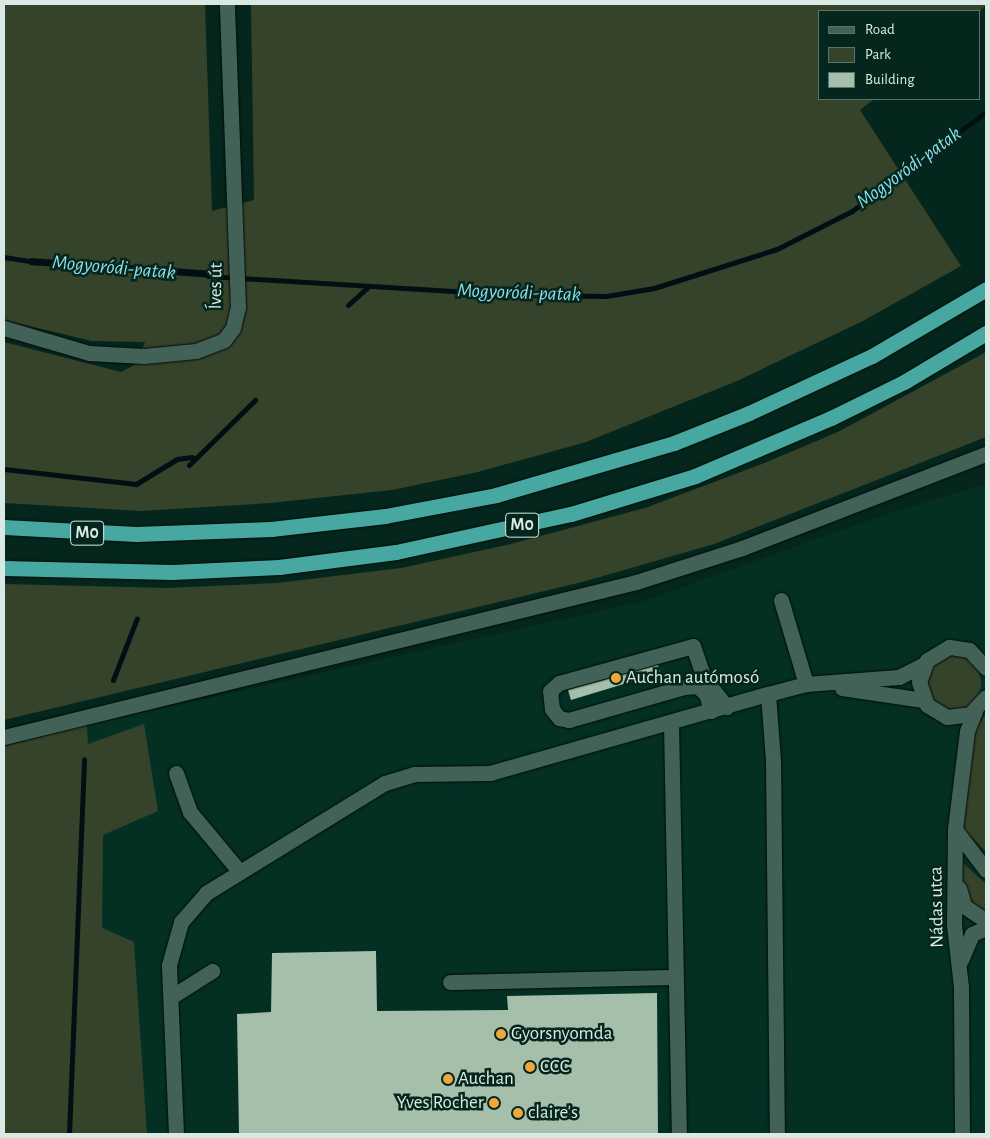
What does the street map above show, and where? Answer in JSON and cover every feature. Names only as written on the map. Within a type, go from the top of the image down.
[{"type":"highway","name":"M0","points":[[4,527],[136,534],[271,529],[385,516],[505,492],[674,443],[749,413],[872,356],[986,289]]},
{"type":"highway","name":"M0","points":[[4,567],[172,572],[279,567],[396,552],[571,514],[695,476],[779,441],[904,382],[986,333]]},
{"type":"street","name":"Íves út","points":[[4,328],[89,352],[144,356],[196,351],[224,340],[233,328],[238,307],[227,4]]},
{"type":"street","points":[[4,737],[636,582],[742,548],[986,454]]},
{"type":"street","points":[[781,600],[806,684]]},
{"type":"street","points":[[710,711],[706,694],[697,686],[684,687],[569,720],[559,718],[552,709],[550,691],[560,683],[693,646],[704,678],[726,706]]},
{"type":"street","points":[[176,1134],[169,965],[181,922],[206,893],[385,784],[414,774],[490,773],[806,684],[899,677],[924,664],[939,650],[954,647],[985,663]]},
{"type":"street","points":[[923,700],[918,682],[924,664]]},
{"type":"street","points":[[806,684],[923,700],[947,717],[982,704]]},
{"type":"street","points":[[768,694],[773,761],[777,1134]]},
{"type":"street","name":"Nádas utca","points":[[962,1134],[959,969],[954,925],[957,881],[955,829],[967,731],[982,704]]},
{"type":"street","points":[[671,723],[674,978],[679,1134]]},
{"type":"street","points":[[176,773],[190,812],[240,872]]},
{"type":"street","points":[[955,829],[986,869]]},
{"type":"street","points":[[957,881],[964,906],[986,921]]},
{"type":"street","points":[[959,969],[966,942],[986,928]]},
{"type":"street","points":[[170,997],[212,971]]},
{"type":"street","points":[[450,982],[674,978]]},
{"type":"shaded area","points":[[986,484],[986,1134],[71,1134],[90,775],[87,725],[641,602],[884,515]]},
{"type":"green space","points":[[4,4],[205,4],[212,211],[254,200],[251,4],[986,4],[980,12],[980,10],[818,10],[818,100],[873,100],[860,110],[961,266],[863,321],[737,381],[586,442],[478,472],[392,490],[270,503],[142,511],[4,503],[4,342],[121,372],[136,364],[145,342],[92,341],[4,320]]},
{"type":"green space","points":[[986,352],[986,437],[714,544],[586,581],[4,720],[4,584],[168,588],[277,583],[401,568],[511,544],[645,508],[762,464],[838,432]]},
{"type":"green space","points":[[949,656],[959,656],[969,660],[977,668],[981,683],[977,698],[969,706],[959,710],[949,710],[939,706],[931,698],[927,688],[927,678],[931,668],[939,660]]},
{"type":"green space","points":[[986,713],[986,852],[965,830],[962,813],[973,733]]},
{"type":"green space","points":[[144,724],[158,811],[103,835],[102,928],[134,942],[147,1134],[4,1134],[4,746],[87,725],[88,744]]},
{"type":"green space","points":[[960,860],[986,884],[986,915],[971,905],[965,894]]},
{"type":"water","points":[[30,258],[215,271],[214,278],[30,265]]},
{"type":"building","name":"Auchan autómosó","points":[[658,665],[660,673],[571,700],[568,690]]},
{"type":"building","name":"Auchan","points":[[376,951],[377,1011],[508,1010],[507,996],[657,993],[658,1134],[239,1134],[237,1014],[271,1012],[272,953]]},
{"type":"waterway","name":"Mogyoródi-patak","points":[[208,276],[522,295],[606,296],[654,288],[777,249],[852,211],[986,112]]},
{"type":"waterway","name":"Mogyoródi-patak","points":[[4,257],[35,262]]},
{"type":"waterway","points":[[348,305],[369,286]]},
{"type":"waterway","points":[[189,465],[255,400]]},
{"type":"waterway","points":[[4,469],[136,484],[177,459],[192,457]]},
{"type":"waterway","points":[[113,680],[137,618]]},
{"type":"waterway","points":[[69,1134],[84,759]]},
{"type":"place","name":"Auchan autómosó","points":[[616,678]]},
{"type":"place","name":"Gyorsnyomda","points":[[501,1034]]},
{"type":"place","name":"CCC","points":[[530,1067]]},
{"type":"place","name":"Auchan","points":[[448,1079]]},
{"type":"place","name":"Yves Rocher","points":[[494,1103]]},
{"type":"place","name":"claire's","points":[[518,1113]]}]
